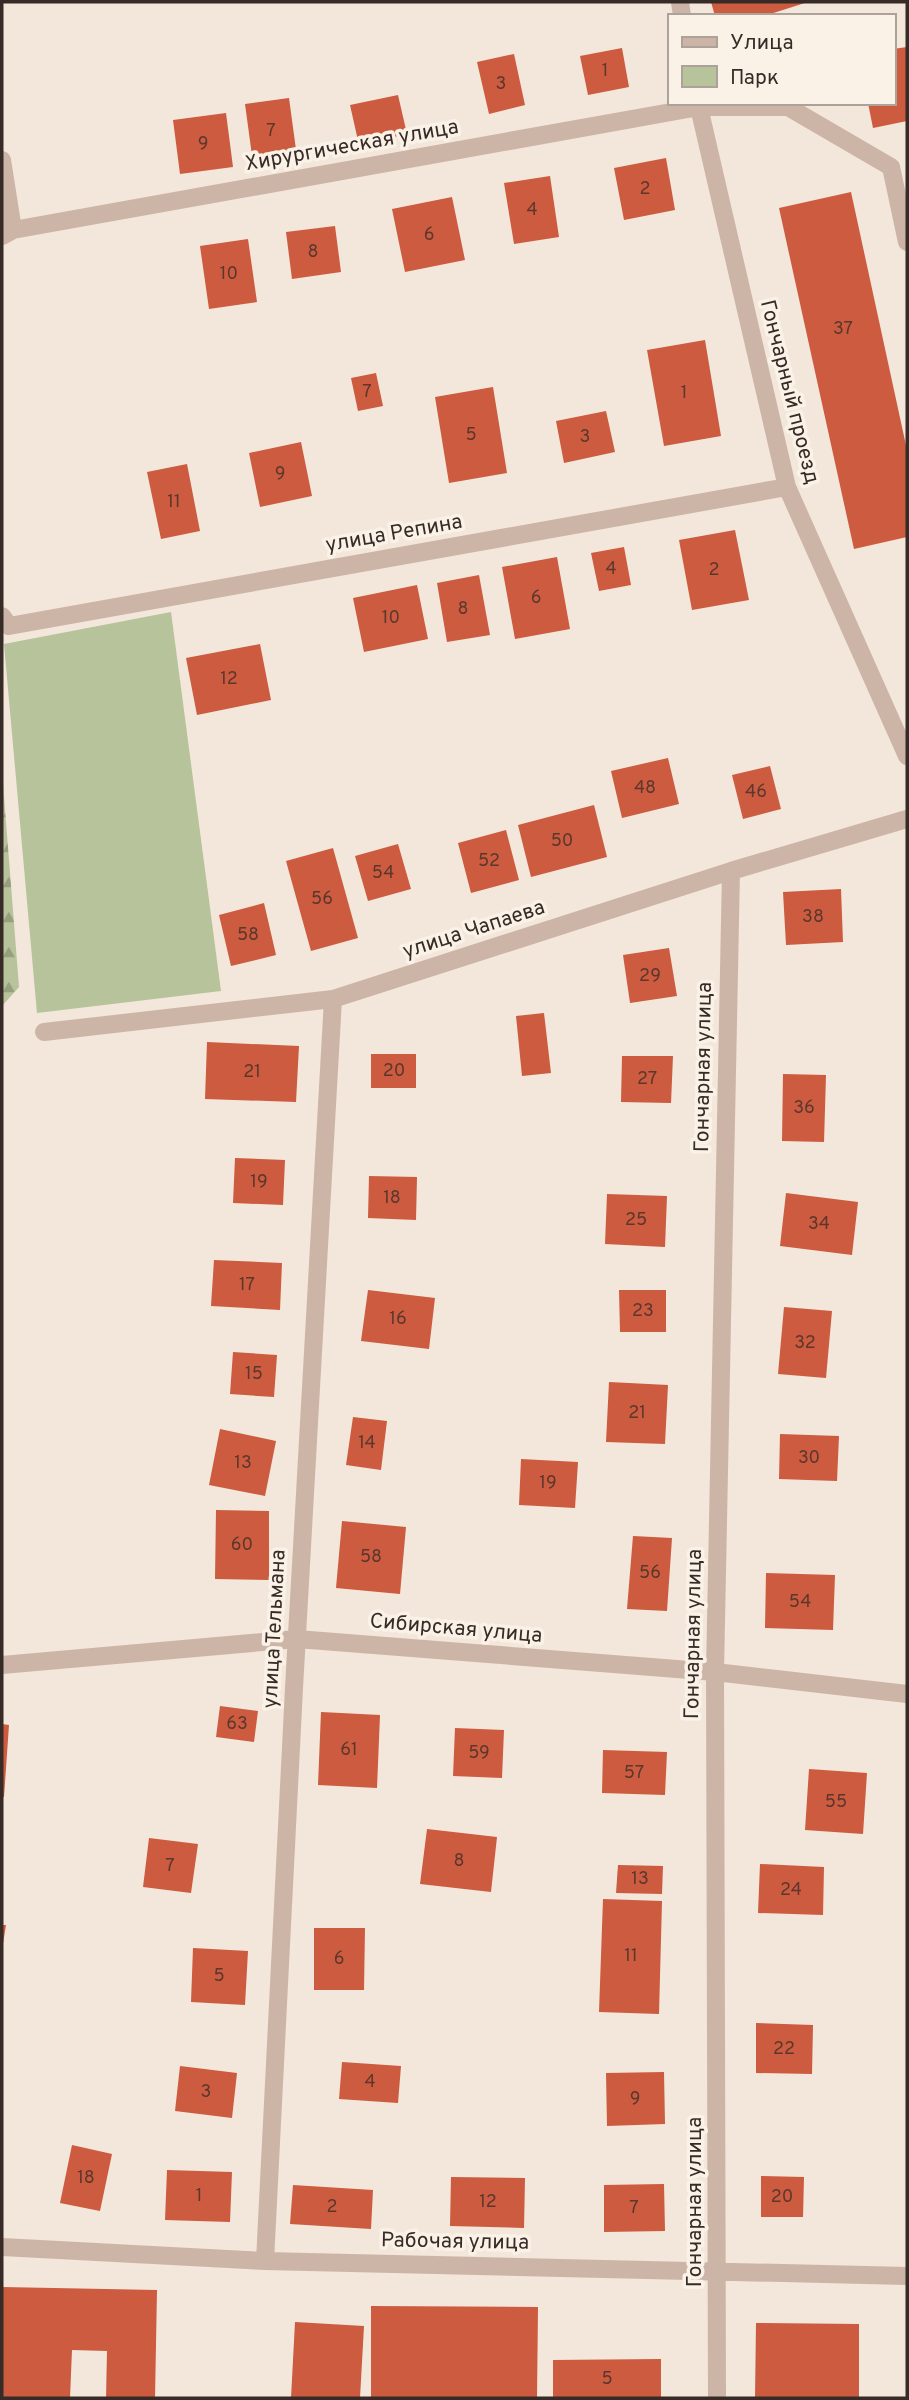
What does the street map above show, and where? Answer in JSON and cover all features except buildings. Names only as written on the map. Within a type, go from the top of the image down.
[{"type":"street","name":"Хирургическая улица","points":[[7,233],[699,105],[788,107],[899,165]]},
{"type":"street","name":"Гончарный проезд","points":[[699,105],[787,487],[907,756]]},
{"type":"street","points":[[2,160],[7,233]]},
{"type":"street","points":[[899,165],[907,242]]},
{"type":"street","name":"улица Репина","points":[[6,621],[787,487]]},
{"type":"street","name":"улица Чапаева","points":[[44,1032],[333,999],[731,871],[907,819]]},
{"type":"street","name":"Гончарная улица","points":[[717,2398],[715,1672],[731,871]]},
{"type":"street","name":"улица Тельмана","points":[[265,2261],[333,999]]},
{"type":"street","name":"Сибирская улица","points":[[5,1660],[297,1639],[715,1672],[907,1693]]},
{"type":"street","name":"Рабочая улица","points":[[2,2247],[265,2261],[907,2276]]},
{"type":"green space","points":[[171,612],[221,991],[37,1013],[4,644]]},
{"type":"green space","points":[[2,771],[19,987],[2,1006]]}]
